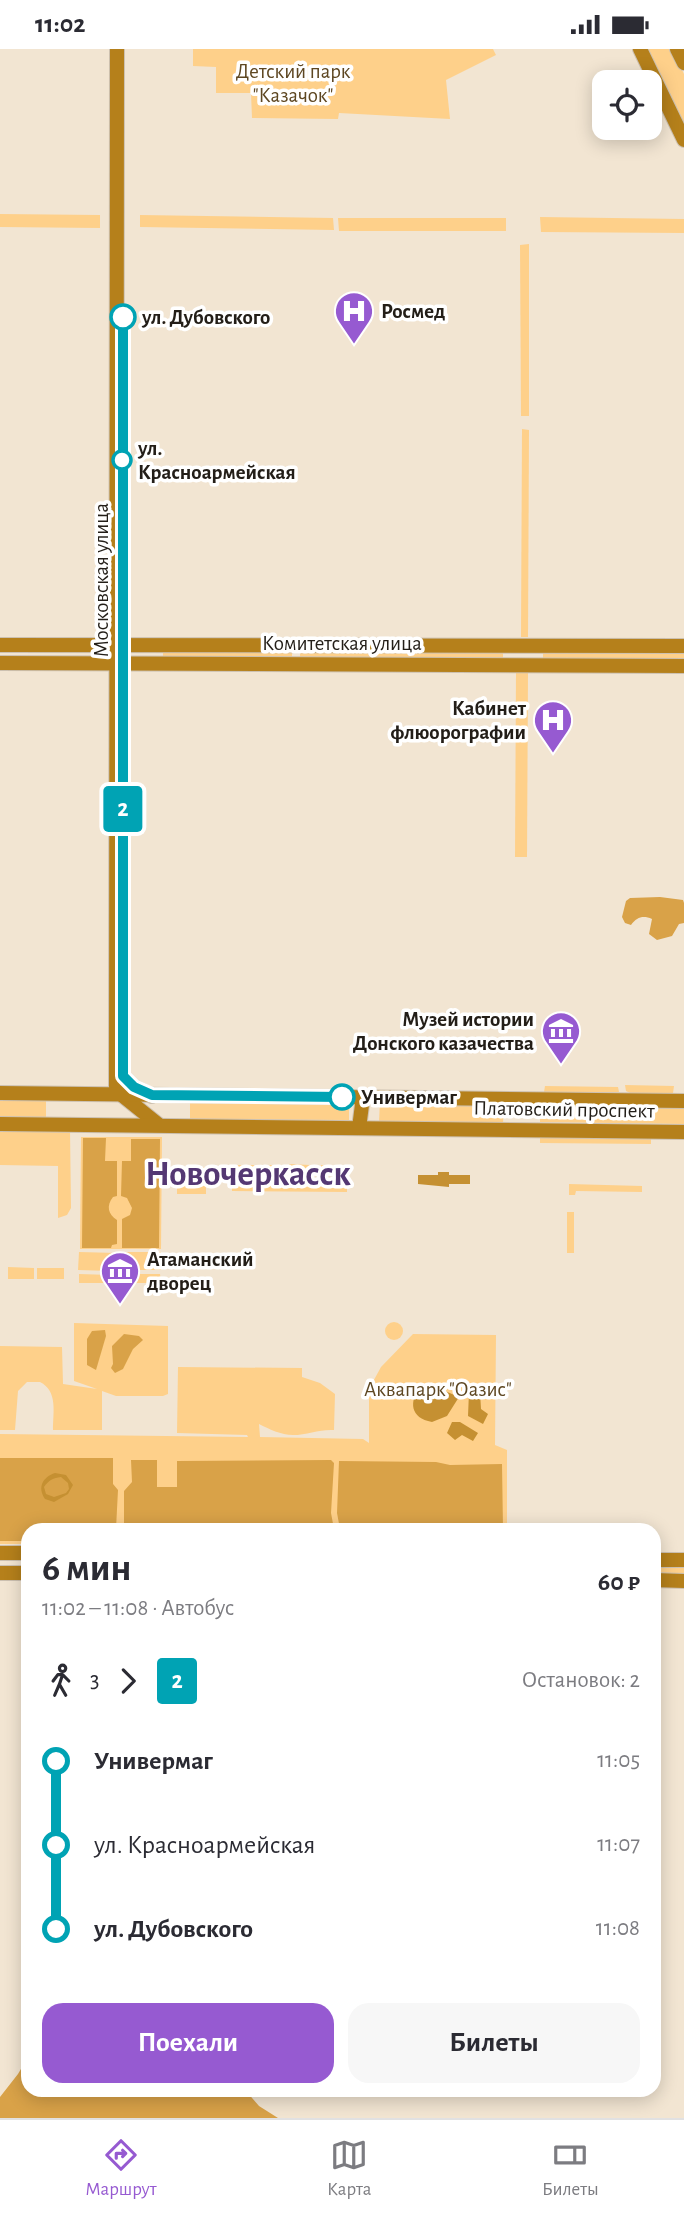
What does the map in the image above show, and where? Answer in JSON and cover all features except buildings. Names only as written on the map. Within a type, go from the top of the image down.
[{"type":"main road","name":"Московская улица","points":[[117,49],[123,1076],[134,1087],[152,1095]]},
{"type":"main road","name":"Московская улица","points":[[120,644],[123,49]]},
{"type":"main road","points":[[640,49],[684,140]]},
{"type":"main road","points":[[677,49],[684,63]]},
{"type":"main road","name":"Комитетская улица","points":[[0,645],[684,646]]},
{"type":"main road","name":"Комитетская улица","points":[[0,663],[684,666]]},
{"type":"main road","name":"Московская улица","points":[[120,664],[116,1086],[122,1095]]},
{"type":"main road","points":[[97,1094],[108,1089],[117,1075]]},
{"type":"main road","name":"Платовский проспект","points":[[0,1093],[684,1101]]},
{"type":"main road","points":[[122,1095],[159,1125]]},
{"type":"main road","points":[[359,1128],[363,1097]]},
{"type":"main road","name":"Платовский проспект","points":[[0,1124],[684,1132]]},
{"type":"main road","points":[[0,1553],[21,1553]]},
{"type":"main road","points":[[661,1560],[684,1560]]},
{"type":"main road","points":[[0,1573],[21,1573]]},
{"type":"main road","points":[[661,1580],[684,1581]]},
{"type":"green space","name":"Детский парк \"Казачок\"","points":[[193,49],[493,49],[496,55],[446,80],[450,119],[339,113],[338,119],[252,118],[251,93],[216,93],[216,67],[193,66]]},
{"type":"green space","points":[[643,49],[672,49],[684,74],[684,135],[662,89],[662,70],[653,70]]},
{"type":"green space","points":[[0,214],[100,215],[100,228],[0,227]]},
{"type":"green space","points":[[140,215],[333,218],[334,230],[140,227]]},
{"type":"green space","points":[[540,217],[684,219],[684,233],[541,232]]},
{"type":"green space","points":[[338,218],[506,218],[506,231],[339,231]]},
{"type":"green space","points":[[529,244],[529,416],[521,416],[520,245]]},
{"type":"green space","points":[[522,429],[529,430],[528,637],[521,637]]},
{"type":"green space","points":[[543,647],[684,649],[684,663],[543,663]]},
{"type":"green space","points":[[300,648],[503,649],[503,661],[300,661]]},
{"type":"green space","points":[[163,649],[292,649],[292,660],[163,660]]},
{"type":"green space","points":[[516,673],[528,673],[527,857],[515,857]]},
{"type":"green space","points":[[625,1085],[674,1086],[673,1093],[630,1093],[626,1091]]},
{"type":"green space","points":[[545,1086],[618,1087],[619,1092],[544,1092]]},
{"type":"green space","points":[[0,1098],[46,1098],[46,1120],[0,1120]]},
{"type":"green space","points":[[190,1100],[349,1102],[349,1120],[190,1119]]},
{"type":"green space","points":[[380,1101],[504,1104],[503,1124],[379,1122]]},
{"type":"green space","points":[[540,1104],[684,1106],[684,1124],[540,1122]]},
{"type":"green space","points":[[0,1129],[70,1130],[71,1208],[67,1215],[58,1218],[58,1166],[0,1165]]},
{"type":"green space","points":[[540,1133],[651,1134],[651,1144],[540,1143]]},
{"type":"green space","points":[[81,1137],[162,1137],[161,1249],[80,1249]]},
{"type":"green space","points":[[289,1164],[310,1165],[310,1174],[289,1173]]},
{"type":"green space","points":[[232,1165],[279,1165],[279,1173],[232,1173]]},
{"type":"green space","points":[[321,1165],[343,1166],[343,1174],[321,1174]]},
{"type":"green space","points":[[177,1167],[206,1167],[206,1194],[177,1194]]},
{"type":"green space","points":[[232,1181],[347,1182],[347,1192],[232,1191]]},
{"type":"green space","points":[[569,1184],[642,1186],[642,1192],[576,1191],[575,1195],[569,1195]]},
{"type":"green space","points":[[567,1212],[574,1212],[574,1253],[567,1253]]},
{"type":"green space","points":[[79,1252],[117,1253],[117,1265],[111,1271],[78,1270]]},
{"type":"green space","points":[[123,1252],[161,1252],[161,1270],[127,1270],[123,1265]]},
{"type":"green space","points":[[8,1267],[34,1268],[34,1279],[8,1279]]},
{"type":"green space","points":[[37,1268],[64,1268],[64,1279],[37,1279]]},
{"type":"green space","points":[[79,1274],[111,1275],[116,1283],[79,1283]]},
{"type":"green space","points":[[127,1274],[160,1274],[161,1283],[122,1283]]},
{"type":"green space","points":[[394,1322],[400,1325],[403,1331],[400,1337],[394,1340],[388,1337],[385,1331],[388,1325]]},
{"type":"green space","points":[[74,1323],[168,1326],[168,1394],[116,1396],[102,1391],[102,1430],[53,1430],[50,1391],[40,1382],[27,1382],[18,1391],[15,1430],[0,1430],[0,1346],[62,1347],[63,1384],[97,1389],[74,1381]]},
{"type":"green space","name":"Аквапарк \"Оазис\"","points":[[413,1334],[496,1335],[495,1445],[507,1450],[507,1523],[21,1523],[21,1544],[0,1544],[0,1434],[248,1437],[177,1433],[178,1367],[302,1368],[302,1377],[320,1383],[335,1394],[334,1430],[289,1435],[259,1424],[260,1437],[363,1439],[369,1443],[369,1389],[381,1367]]},
{"type":"green space","points":[[661,1565],[684,1565],[684,1574],[661,1574]]},
{"type":"shaded area","points":[[660,897],[683,900],[684,903],[684,923],[679,924],[672,936],[657,940],[649,934],[652,919],[649,918],[640,917],[631,925],[625,923],[622,917],[626,901],[630,898]]},
{"type":"shaded area","points":[[83,1138],[106,1138],[105,1161],[117,1161],[117,1196],[113,1197],[109,1207],[117,1220],[117,1244],[111,1248],[82,1248]]},
{"type":"shaded area","points":[[131,1139],[160,1139],[159,1248],[122,1248],[122,1219],[130,1215],[132,1208],[127,1198],[121,1196],[122,1161],[131,1161]]},
{"type":"shaded area","points":[[438,1172],[470,1175],[470,1184],[449,1184],[449,1187],[418,1184],[418,1175],[438,1175]]},
{"type":"shaded area","points":[[105,1330],[106,1336],[96,1370],[87,1365],[87,1339],[92,1331]]},
{"type":"shaded area","points":[[124,1334],[139,1336],[143,1340],[133,1349],[123,1369],[115,1373],[111,1368],[112,1346]]},
{"type":"shaded area","points":[[420,1386],[428,1391],[427,1398],[432,1398],[438,1388],[459,1397],[447,1416],[432,1422],[419,1417],[414,1409],[414,1398]]},
{"type":"shaded area","points":[[472,1388],[480,1392],[481,1409],[488,1414],[483,1424],[468,1416],[469,1392]]},
{"type":"shaded area","points":[[452,1422],[460,1422],[478,1433],[473,1441],[462,1435],[455,1440],[447,1433]]},
{"type":"shaded area","points":[[0,1458],[113,1458],[113,1484],[118,1490],[116,1523],[21,1523],[21,1541],[0,1541]]},
{"type":"shaded area","points":[[131,1460],[157,1460],[157,1487],[177,1487],[177,1461],[331,1460],[334,1463],[333,1523],[124,1523],[124,1491],[132,1482]]},
{"type":"shaded area","points":[[339,1461],[502,1464],[503,1523],[339,1523]]},
{"type":"shaded area","points":[[51,1475],[66,1475],[73,1485],[68,1494],[54,1502],[45,1499],[41,1487],[44,1480]],"holes":[[[61,1477],[68,1483],[69,1489],[66,1493],[54,1497],[46,1494],[44,1487],[51,1480]]]},
{"type":"shaded area","points":[[21,2069],[21,2097],[251,2097],[259,2106],[278,2118],[0,2118],[0,2097]]},
{"type":"bus line","name":"2","points":[[123,317],[123,1076],[140,1091],[152,1095],[342,1097]]},
{"type":"place","name":"ул. Дубовского","points":[[123,317]]},
{"type":"place","name":"Росмед","points":[[354,345]]},
{"type":"place","name":"ул. Красноармейская","points":[[122,460]]},
{"type":"place","name":"Кабинет флюорографии","points":[[553,754]]},
{"type":"place","name":"Музей истории Донского казачества","points":[[561,1065]]},
{"type":"place","name":"Универмаг","points":[[342,1097]]},
{"type":"place","name":"Атаманский дворец","points":[[120,1305]]},
{"type":"district","name":"Новочеркасск","points":[[248,1173]]}]
